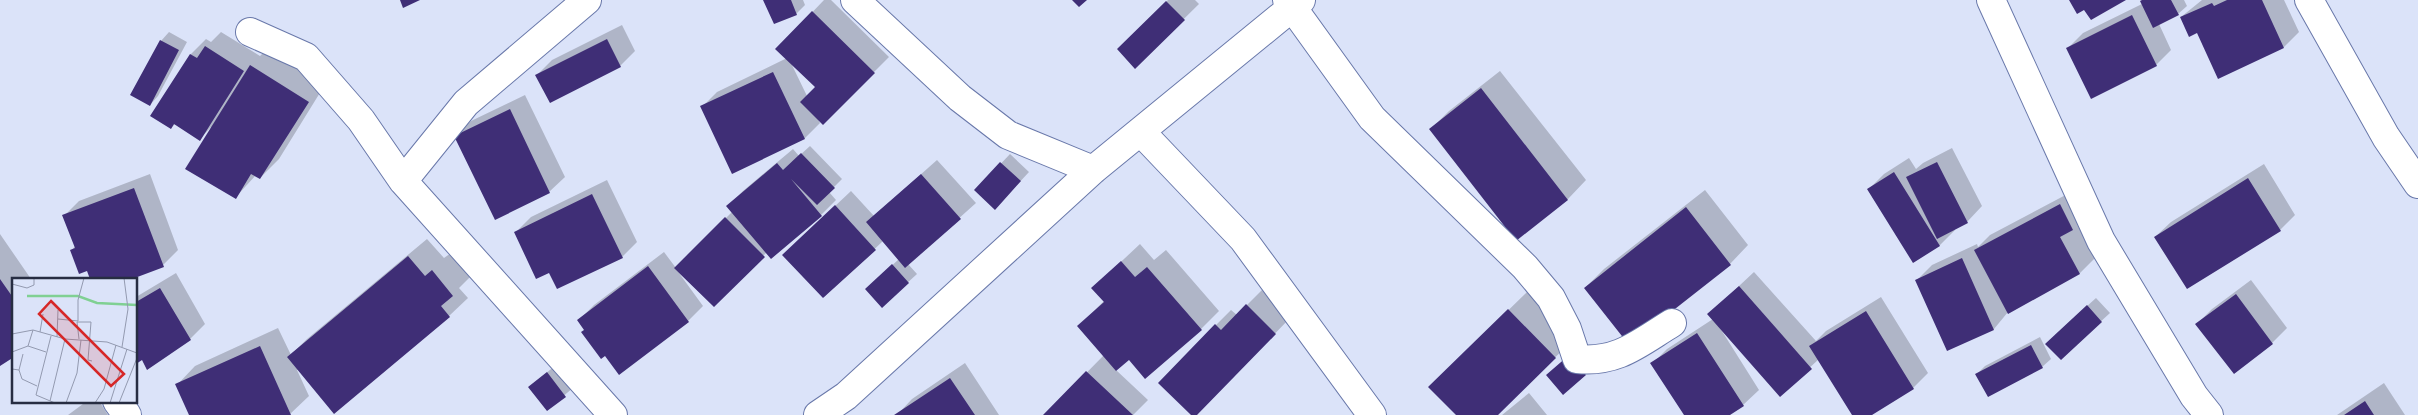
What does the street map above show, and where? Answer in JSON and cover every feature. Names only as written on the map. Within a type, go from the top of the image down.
[{"type":"street","points":[[402,181],[466,103],[587,0]]},
{"type":"street","points":[[855,0],[960,98],[1008,135],[1093,170]]},
{"type":"street","points":[[1991,0],[2101,241],[2194,396],[2209,415]]},
{"type":"street","points":[[2309,0],[2386,137],[2418,184]]},
{"type":"street","points":[[818,415],[851,405],[1093,170],[1141,132],[1293,3],[1372,118],[1525,267],[1544,290],[1567,329],[1577,359],[1596,361],[1615,357],[1672,323]]},
{"type":"street","points":[[250,32],[306,57],[361,120],[402,181],[613,415]]},
{"type":"street","points":[[1141,132],[1243,239],[1372,415]]},
{"type":"street","points":[[118,402],[126,415]]},
{"type":"building","points":[[400,0],[420,0],[403,8]]},
{"type":"building","points":[[763,0],[791,0],[797,15],[774,24]]},
{"type":"building","points":[[1072,0],[1087,0],[1079,7]]},
{"type":"building","points":[[2069,0],[2126,0],[2091,20],[2084,10],[2077,14]]},
{"type":"building","points":[[2171,0],[2179,15],[2153,28],[2140,1]]},
{"type":"building","points":[[2227,0],[2262,0],[2284,48],[2218,79],[2197,33],[2189,37],[2180,17],[2212,3],[2214,6]]},
{"type":"building","points":[[1166,1],[1185,20],[1135,69],[1117,49]]},
{"type":"building","points":[[812,11],[875,73],[823,125],[800,102],[815,87],[775,49]]},
{"type":"building","points":[[2132,15],[2157,66],[2091,99],[2066,48]]},
{"type":"building","points":[[607,39],[621,67],[550,103],[535,75]]},
{"type":"building","points":[[160,40],[179,50],[150,106],[130,95]]},
{"type":"building","points":[[205,46],[244,71],[200,141],[174,124],[171,129],[150,116],[190,54],[197,58]]},
{"type":"building","points":[[250,65],[309,102],[260,179],[251,174],[236,199],[185,169]]},
{"type":"building","points":[[773,72],[805,139],[732,174],[700,106]]},
{"type":"building","points":[[1481,88],[1568,200],[1516,241],[1429,129]]},
{"type":"building","points":[[510,109],[550,193],[495,220],[454,136]]},
{"type":"building","points":[[801,153],[835,188],[817,205],[791,179],[822,216],[771,259],[726,206],[777,163],[783,170]]},
{"type":"building","points":[[1000,162],[1021,181],[995,210],[974,190]]},
{"type":"building","points":[[1937,162],[1968,223],[1937,239],[1906,177]]},
{"type":"building","points":[[1894,172],[1940,246],[1913,263],[1867,189]]},
{"type":"building","points":[[921,174],[961,219],[905,268],[866,222]]},
{"type":"building","points":[[2248,178],[2281,231],[2187,289],[2154,237]]},
{"type":"building","points":[[134,188],[164,267],[135,278],[90,278],[87,271],[79,274],[70,250],[75,248],[62,215]]},
{"type":"building","points":[[592,194],[623,258],[557,289],[549,273],[536,279],[514,232]]},
{"type":"building","points":[[2060,204],[2073,230],[2060,237],[2080,274],[2008,314],[1974,250]]},
{"type":"building","points":[[835,205],[876,250],[823,298],[782,255]]},
{"type":"building","points":[[1686,207],[1731,265],[1629,345],[1584,288]]},
{"type":"building","points":[[725,217],[765,257],[714,307],[674,268]]},
{"type":"building","points":[[408,256],[425,276],[432,270],[453,296],[441,306],[450,317],[334,414],[287,357]]},
{"type":"building","points":[[1962,258],[1994,330],[1947,351],[1915,280]]},
{"type":"building","points":[[1121,261],[1135,277],[1147,267],[1202,330],[1145,379],[1129,360],[1116,371],[1077,326],[1104,302],[1091,288]]},
{"type":"building","points":[[892,264],[909,283],[882,308],[865,289]]},
{"type":"building","points":[[648,266],[689,322],[619,375],[605,356],[601,359],[581,332],[584,330],[577,320]]},
{"type":"building","points":[[0,279],[12,296],[12,358],[0,366]]},
{"type":"building","points":[[1739,286],[1812,369],[1780,397],[1707,314]]},
{"type":"building","points":[[160,288],[191,340],[147,370],[142,360],[138,363],[138,301]]},
{"type":"building","points":[[2236,294],[2273,344],[2234,374],[2195,324]]},
{"type":"building","points":[[1246,304],[1276,334],[1197,415],[1191,415],[1158,383],[1215,324],[1221,330]]},
{"type":"building","points":[[2087,305],[2102,322],[2061,360],[2045,344]]},
{"type":"building","points":[[1508,309],[1556,358],[1498,415],[1456,415],[1428,387]]},
{"type":"building","points":[[1866,311],[1914,389],[1872,415],[1852,415],[1809,346]]},
{"type":"building","points":[[1697,333],[1744,406],[1730,415],[1684,415],[1650,363]]},
{"type":"building","points":[[2031,345],[2043,368],[1988,397],[1975,374]]},
{"type":"building","points":[[260,346],[291,415],[189,415],[175,384]]},
{"type":"building","points":[[1568,356],[1586,375],[1563,395],[1546,375]]},
{"type":"building","points":[[1086,371],[1133,415],[1043,415]]},
{"type":"building","points":[[547,372],[566,397],[547,411],[528,387]]},
{"type":"building","points":[[950,378],[975,415],[894,415]]},
{"type":"building","points":[[2365,401],[2374,415],[2344,415]]}]
